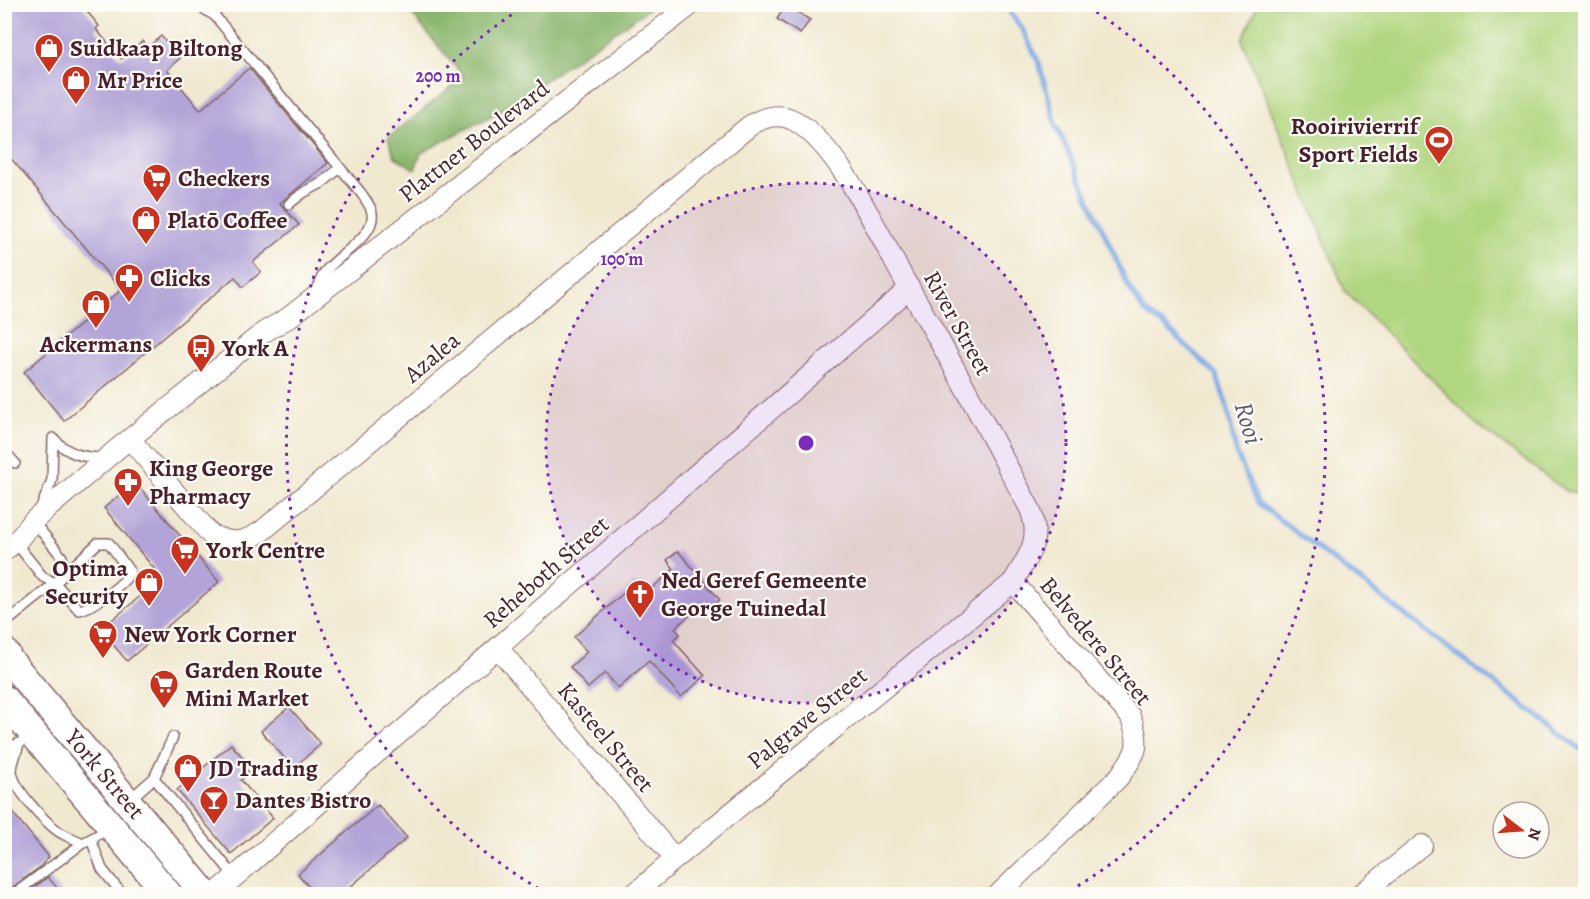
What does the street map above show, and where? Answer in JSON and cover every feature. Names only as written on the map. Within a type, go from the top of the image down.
[{"type":"main road","name":"York Street","points":[[19,661],[128,800],[206,894]]},
{"type":"main road","name":"York Street","points":[[4,699],[26,739],[95,837],[168,894]]},
{"type":"street","name":"Plattner Boulevard","points":[[12,544],[264,332],[288,318],[692,4]]},
{"type":"street","name":"River Street","points":[[777,116],[792,119],[803,126],[825,149],[851,184],[1025,499],[1036,523],[1036,534],[1031,552],[1013,582]]},
{"type":"street","name":"Azalea","points":[[134,443],[211,535],[227,542],[250,539],[748,127],[760,119],[777,116]]},
{"type":"street","name":"Reheboth Street","points":[[215,894],[910,288]]},
{"type":"street","name":"Plattner Boulevard","points":[[36,524],[109,457],[134,443]]},
{"type":"street","name":"Palgrave Street","points":[[634,894],[1013,582]]},
{"type":"street","name":"Belvedere Street","points":[[999,894],[1119,777],[1135,755],[1137,734],[1130,716],[1013,582]]},
{"type":"street","name":"Kasteel Street","points":[[498,648],[675,859]]},
{"type":"street","points":[[1361,894],[1422,845]]},
{"type":"lane","points":[[194,4],[215,16],[361,193],[372,210],[372,220],[358,241],[323,274],[316,296]]},
{"type":"lane","points":[[289,204],[322,183],[340,168]]},
{"type":"lane","points":[[55,584],[63,568],[62,557],[36,524],[52,480],[53,438],[70,452],[86,457],[109,457]]},
{"type":"lane","points":[[4,451],[15,462]]},
{"type":"lane","points":[[4,624],[55,584],[98,543],[110,543],[128,566],[129,574],[124,581],[86,609],[79,610],[55,584],[43,577],[12,544]]},
{"type":"lane","points":[[62,557],[75,560],[86,554]]},
{"type":"lane","points":[[4,638],[19,661]]},
{"type":"lane","points":[[128,800],[154,778],[173,737]]},
{"type":"lane","points":[[4,749],[26,739]]},
{"type":"lane","points":[[26,739],[12,773],[20,790],[48,823],[60,833],[95,837]]},
{"type":"lane","points":[[154,778],[234,877]]},
{"type":"lane","points":[[14,894],[95,837]]},
{"type":"lane","points":[[95,837],[102,869],[122,894]]},
{"type":"green space","points":[[404,5],[654,5],[500,111],[421,153],[415,169],[395,157],[388,138],[464,77]]},
{"type":"green space","name":"Rooirivierrif Sport Fields","points":[[1258,5],[1585,5],[1585,494],[1566,491],[1476,424],[1345,291],[1242,40]]},
{"type":"building","points":[[4,4],[81,4],[99,26],[96,29],[121,59],[143,41],[148,47],[161,36],[180,58],[167,70],[200,110],[249,68],[328,163],[280,203],[299,225],[253,262],[261,272],[243,287],[235,277],[64,421],[24,372],[121,290],[4,150]]},
{"type":"building","points":[[786,5],[810,20],[800,34],[777,19]]},
{"type":"building","name":"York Centre","points":[[135,482],[219,582],[127,661],[110,641],[117,635],[107,624],[155,584],[156,571],[104,508]]},
{"type":"building","name":"Ned Geref Gemeente George Tuinedal","points":[[678,551],[720,600],[710,609],[704,603],[675,628],[680,634],[673,640],[705,676],[681,697],[649,661],[618,688],[605,673],[588,688],[570,667],[587,652],[574,637],[635,583],[645,594],[674,569],[667,560]]},
{"type":"building","points":[[289,707],[321,744],[293,768],[261,731]]},
{"type":"building","points":[[231,744],[245,760],[241,763],[249,773],[241,780],[273,818],[231,854],[177,790]]},
{"type":"building","points":[[4,802],[49,857],[7,894],[4,894]]},
{"type":"building","points":[[378,805],[407,838],[342,894],[315,894],[298,874]]},
{"type":"building","points":[[48,877],[62,894],[25,894]]},
{"type":"waterway","name":"Rooi","points":[[1004,4],[1023,30],[1039,63],[1056,125],[1129,288],[1144,311],[1166,327],[1216,374],[1227,406],[1236,452],[1258,503],[1586,753]]},
{"type":"place","name":"Suidkaap Biltong","points":[[49,74]]},
{"type":"place","name":"Mr Price","points":[[76,106]]},
{"type":"place","name":"Rooirivierrif Sport Fields","points":[[1439,166]]},
{"type":"place","name":"Checkers","points":[[157,204]]},
{"type":"place","name":"Platō Coffee","points":[[146,246]]},
{"type":"place","name":"Clicks","points":[[129,304]]},
{"type":"place","name":"Ackermans","points":[[96,330]]},
{"type":"place","name":"York A","points":[[201,374]]},
{"type":"place","name":"King George Pharmacy","points":[[128,508]]},
{"type":"place","name":"York Centre","points":[[185,576]]},
{"type":"place","name":"Optima Security","points":[[149,608]]},
{"type":"place","name":"Ned Geref Gemeente George Tuinedal","points":[[640,620]]},
{"type":"place","name":"New York Corner","points":[[103,660]]},
{"type":"place","name":"Garden Route Mini Market","points":[[164,710]]},
{"type":"place","name":"JD Trading","points":[[188,794]]},
{"type":"place","name":"Dantes Bistro","points":[[214,826]]}]
